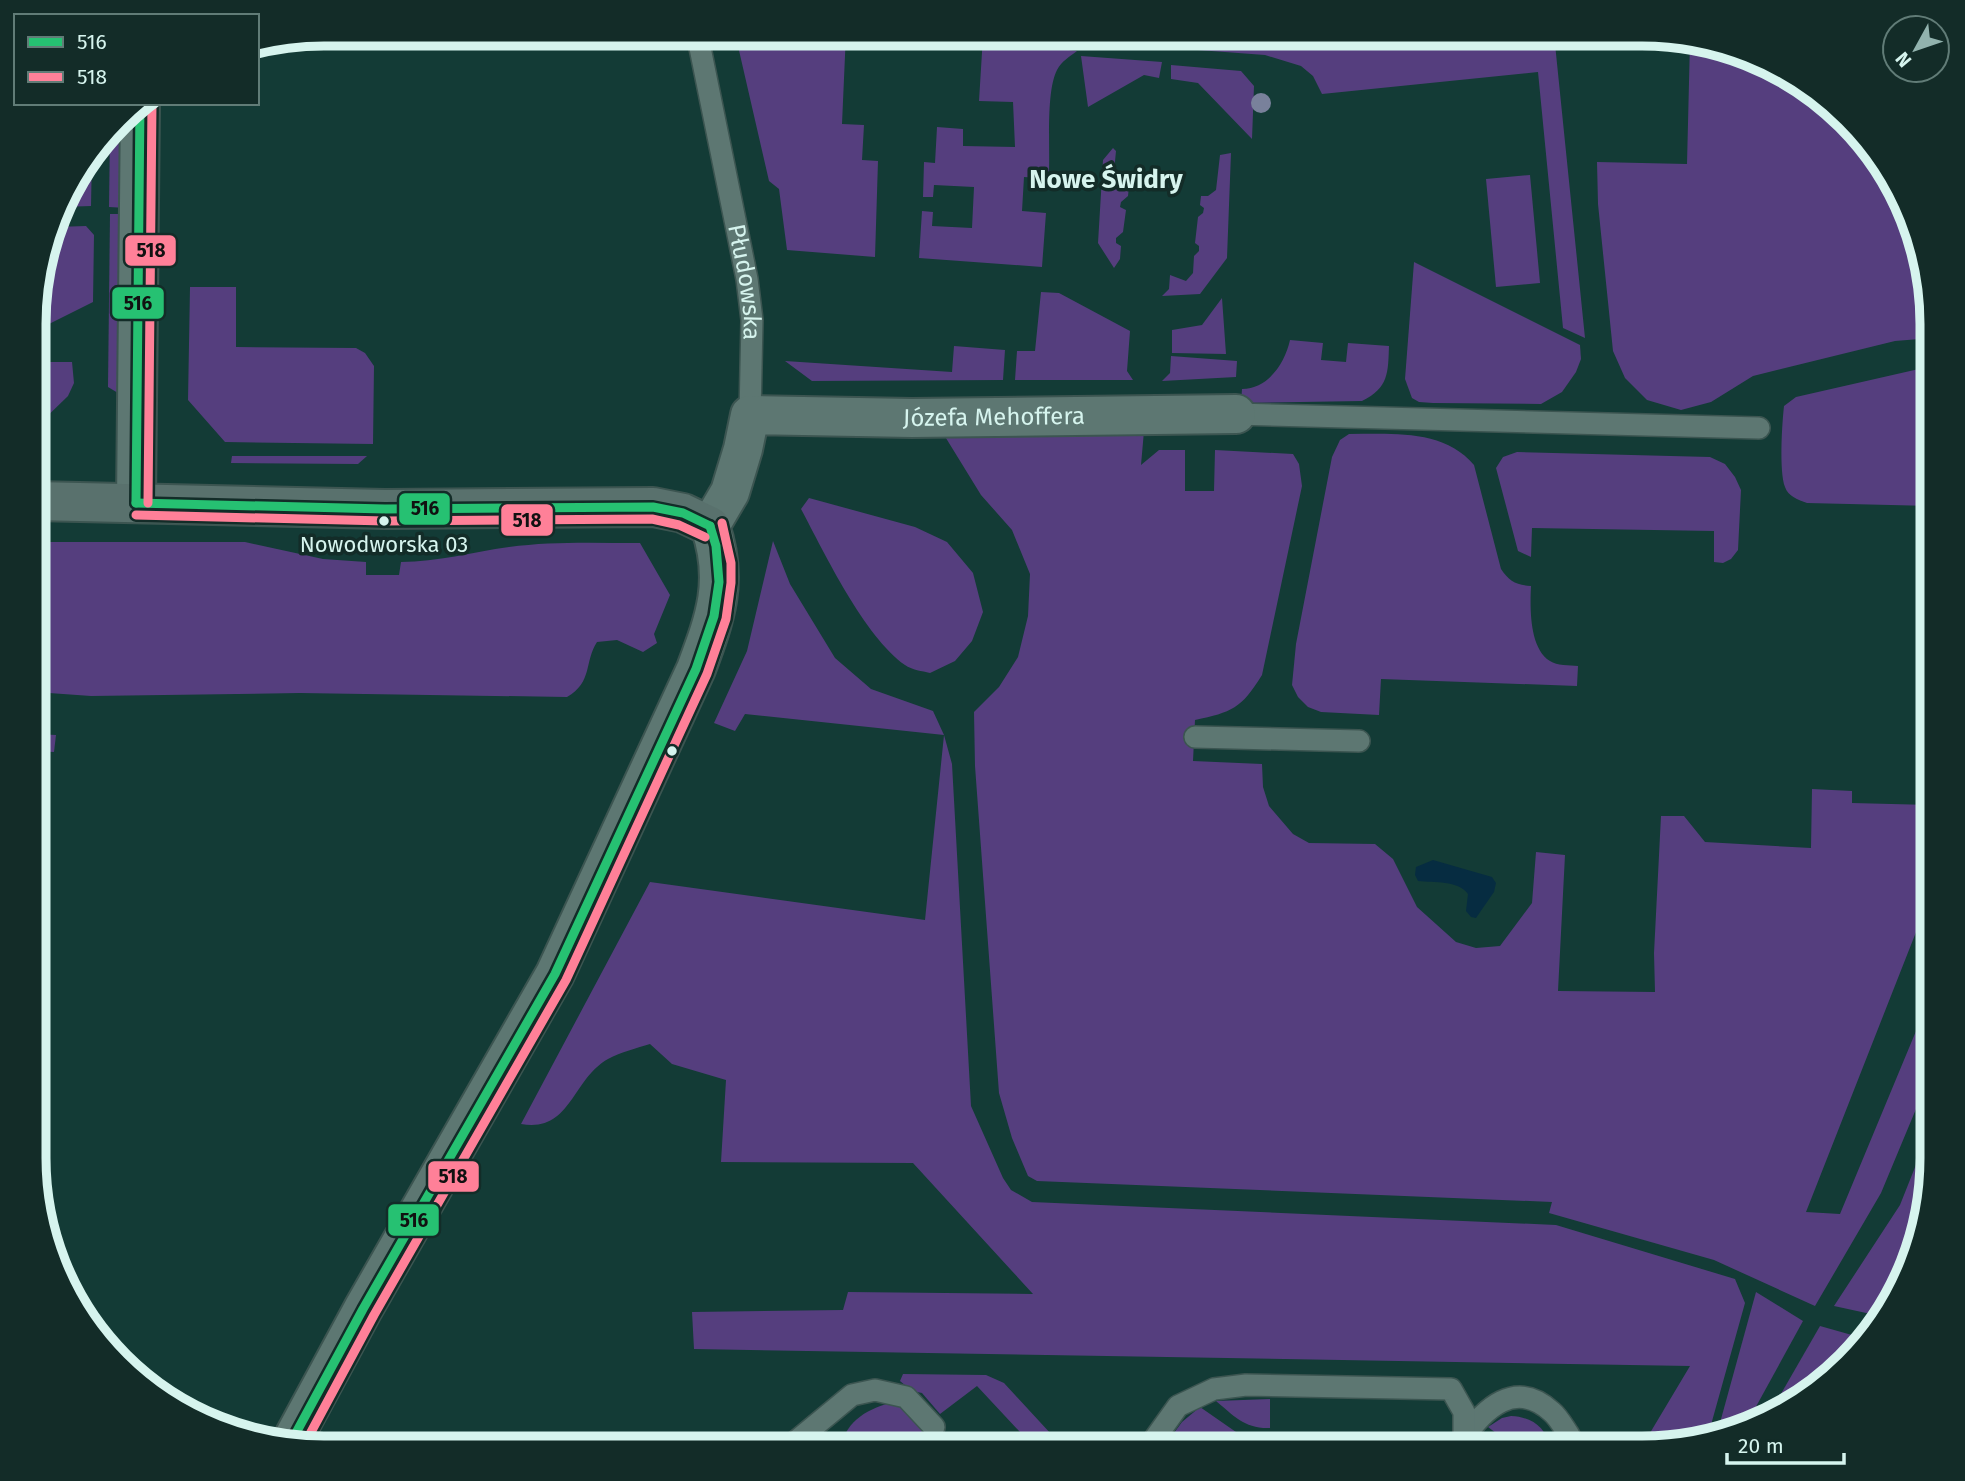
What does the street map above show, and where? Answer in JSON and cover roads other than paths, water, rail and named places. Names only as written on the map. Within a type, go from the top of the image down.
[{"type":"street","points":[[136,503],[140,114]]},
{"type":"street","name":"Józefa Mehoffera","points":[[750,415],[912,418],[1236,414]]},
{"type":"street","name":"Płudowska","points":[[710,526],[730,492],[750,415]]},
{"type":"street","points":[[46,501],[385,509],[653,507],[683,513],[710,526],[718,551],[720,577],[712,626],[691,682],[555,974],[363,1309],[295,1434]]},
{"type":"lane","name":"Płudowska","points":[[700,46],[749,292],[752,320],[750,415]]},
{"type":"lane","points":[[1236,414],[1759,428]]},
{"type":"lane","points":[[1195,737],[1359,741]]},
{"type":"lane","points":[[1157,1436],[1178,1406],[1214,1389],[1246,1385],[1451,1388],[1464,1412],[1461,1436]]},
{"type":"lane","points":[[810,1436],[852,1395],[875,1390],[906,1397],[934,1427]]},
{"type":"lane","points":[[1466,1436],[1487,1409],[1508,1398],[1532,1398],[1553,1413],[1569,1436]]},
{"type":"water","points":[[1433,860],[1492,877],[1496,883],[1494,892],[1476,918],[1466,911],[1468,894],[1458,886],[1418,881],[1415,875],[1416,867]]},
{"type":"place","name":"Nowodworska 03","points":[[384,521]]},
{"type":"district","name":"Nowe Świdry","points":[[1106,179]]}]
